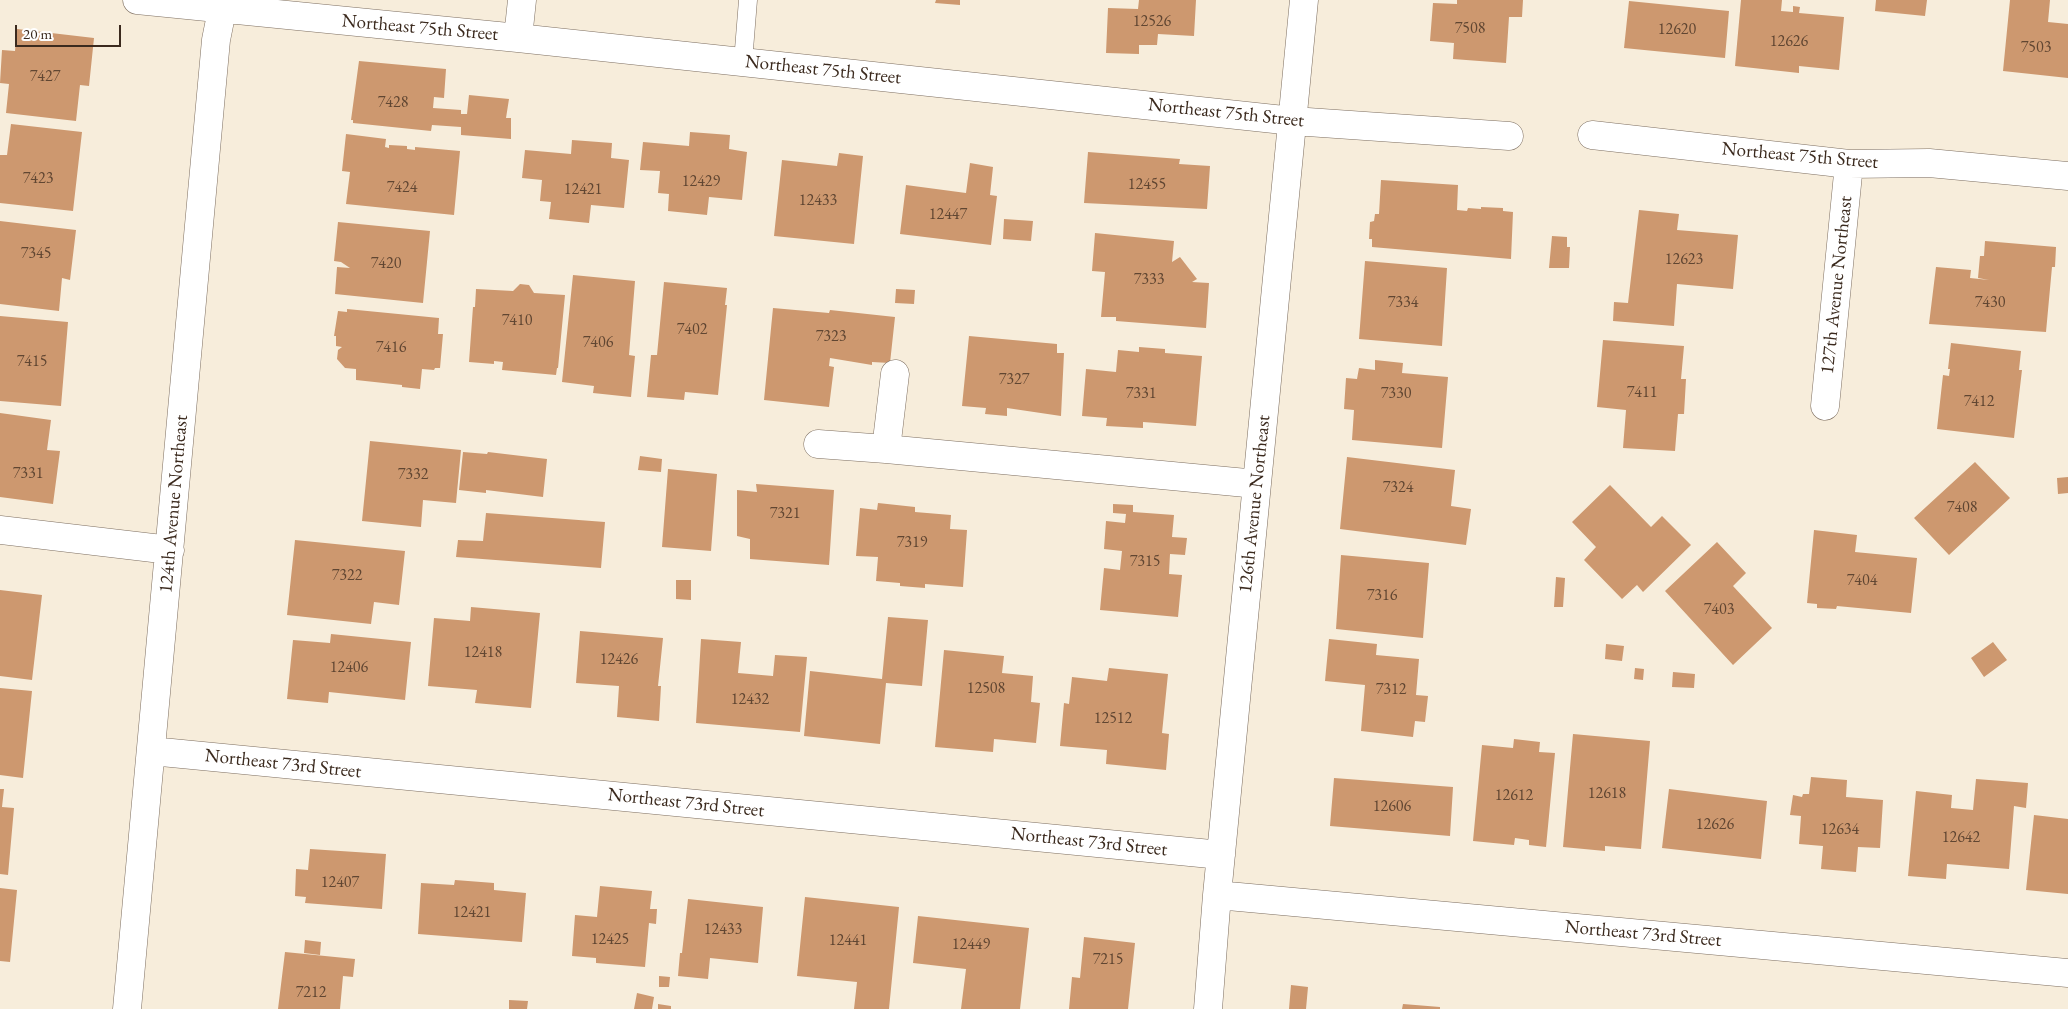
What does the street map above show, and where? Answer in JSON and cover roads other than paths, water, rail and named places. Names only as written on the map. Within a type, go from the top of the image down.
[{"type":"street","name":"Northeast 75th Street","points":[[137,0],[223,5],[1293,121],[1509,136]]},
{"type":"street","points":[[518,38],[522,0]]},
{"type":"street","name":"126th Avenue Northeast","points":[[1208,1009],[1217,895],[1304,0]]},
{"type":"street","name":"124th Avenue Northeast","points":[[127,1009],[216,40],[223,5]]},
{"type":"street","name":"Northeast 75th Street","points":[[1592,135],[1849,164],[1929,163],[2068,176]]},
{"type":"street","name":"127th Avenue Northeast","points":[[1825,406],[1849,164]]},
{"type":"street","points":[[886,449],[895,374]]},
{"type":"street","points":[[818,444],[1257,484]]},
{"type":"street","points":[[0,530],[170,550]]},
{"type":"street","name":"Northeast 73rd Street","points":[[151,751],[1221,855]]},
{"type":"street","name":"Northeast 73rd Street","points":[[1217,895],[2068,973]]},
{"type":"lane","points":[[743,62],[748,0]]}]
